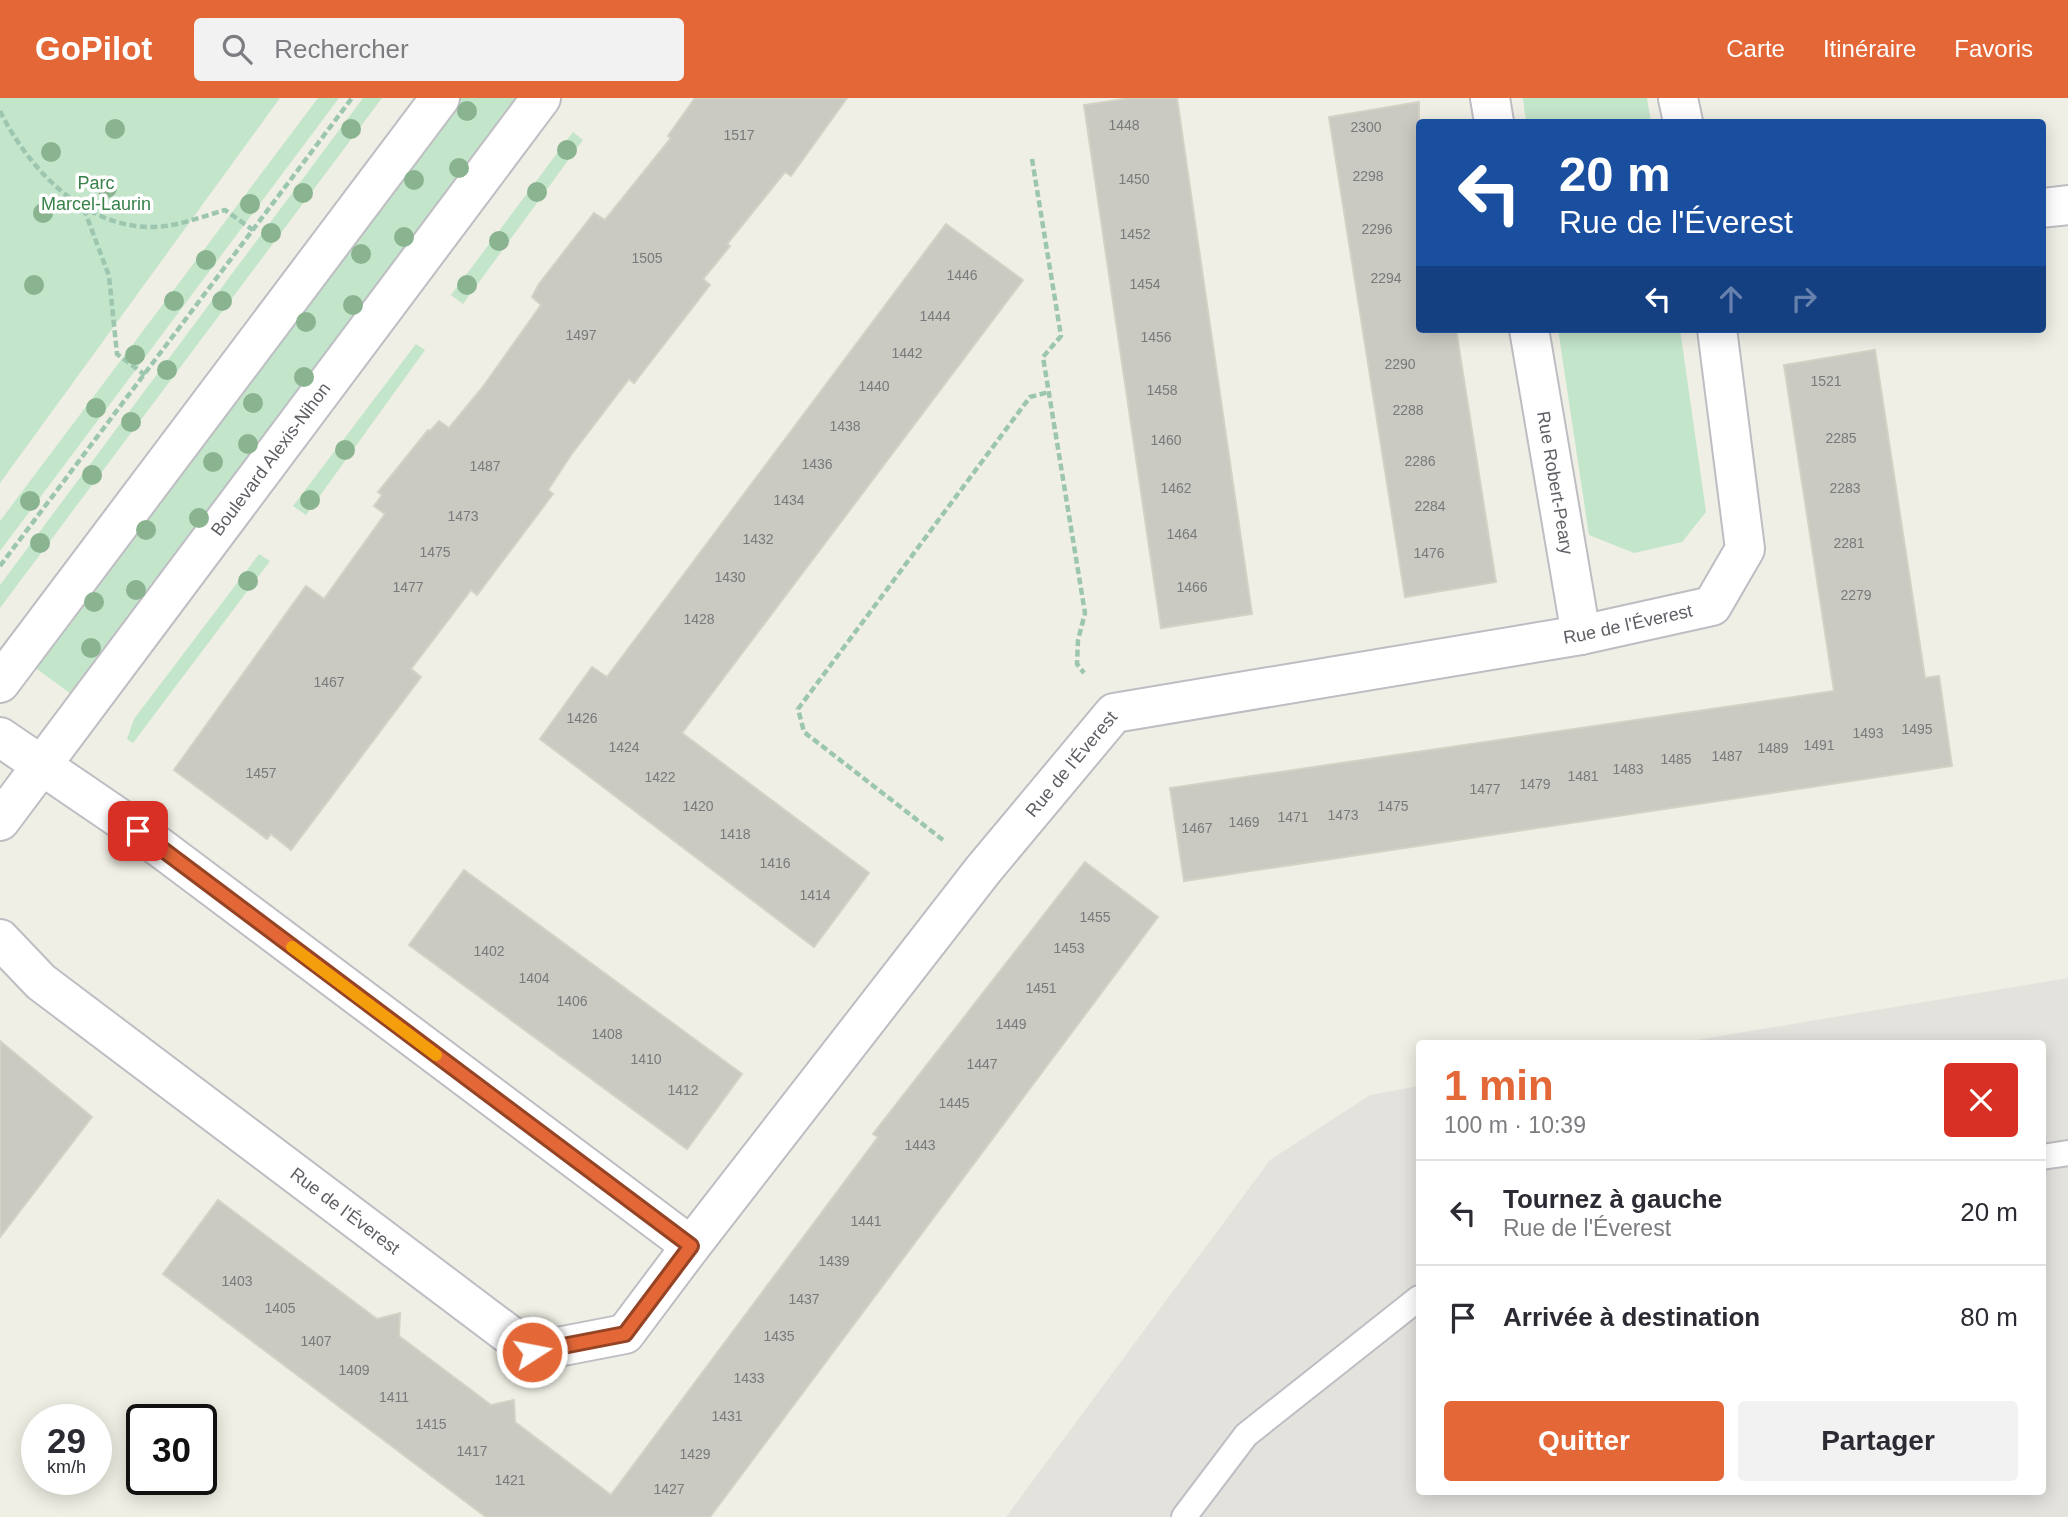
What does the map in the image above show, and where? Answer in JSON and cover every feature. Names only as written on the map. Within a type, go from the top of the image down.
[{"type":"street","points":[[0,683],[440,98]]},
{"type":"street","name":"Boulevard Alexis-Nihon","points":[[0,821],[541,98]]},
{"type":"street","points":[[1490,98],[1494,119]]},
{"type":"street","points":[[1678,98],[1682,119]]},
{"type":"street","points":[[2046,208],[2068,205]]},
{"type":"street","name":"Rue Robert-Peary","points":[[1530,333],[1581,635]]},
{"type":"street","name":"Rue de l'Éverest","points":[[0,939],[41,982],[532,1352],[625,1334],[983,870],[1114,713],[1581,635],[1712,606],[1745,549],[1718,333]]},
{"type":"street","points":[[0,737],[138,831],[691,1246]]},
{"type":"lane","points":[[2046,1156],[2068,1153]]},
{"type":"lane","points":[[1184,1517],[1246,1435],[1416,1300]]},
{"type":"path","points":[[0,566],[352,98]]},
{"type":"path","points":[[0,111],[14,140],[35,164],[84,209],[125,224],[152,227],[186,222],[225,210],[253,230]]},
{"type":"path","points":[[1032,159],[1061,336],[1043,357],[1085,613],[1078,640],[1077,664],[1114,713]]},
{"type":"path","points":[[84,209],[109,276],[117,354],[145,375]]},
{"type":"path","points":[[983,870],[804,732],[798,709],[1030,397],[1049,392]]},
{"type":"shaded area","points":[[2068,978],[2068,1517],[1006,1517],[1270,1160],[1370,1095],[1416,1087],[1416,1495],[2046,1495],[2046,1040],[1697,1040]]},
{"type":"green space","name":"Parc Marcel-Laurin","points":[[0,98],[280,98],[0,483]]},
{"type":"green space","points":[[318,98],[339,98],[0,551],[0,521]]},
{"type":"green space","points":[[363,98],[382,98],[0,608],[0,585]]},
{"type":"green space","points":[[458,98],[523,98],[74,696],[34,667]]},
{"type":"green space","points":[[1523,98],[1647,98],[1650,119],[1526,119]]},
{"type":"green space","points":[[573,132],[583,140],[463,304],[451,295]]},
{"type":"green space","points":[[1559,333],[1681,333],[1706,512],[1682,542],[1634,553],[1589,535]]},
{"type":"green space","points":[[416,344],[425,350],[306,515],[293,506]]},
{"type":"green space","points":[[259,554],[270,561],[133,743],[127,739],[134,719]]},
{"type":"building","points":[[695,98],[847,98],[791,176],[785,172],[727,244],[730,246],[703,279],[710,285],[634,383],[629,379],[571,455],[548,490],[553,494],[477,595],[471,590],[411,669],[421,677],[291,850],[271,834],[267,839],[174,770],[306,586],[324,599],[385,514],[374,506],[382,495],[378,492],[428,430],[439,421],[449,428],[482,388],[541,305],[532,297],[539,284],[594,213],[605,220],[671,138],[668,136]]},
{"type":"building","points":[[1131,98],[1177,98],[1252,614],[1161,628],[1084,105]]},
{"type":"building","points":[[1419,102],[1419,119],[1416,119],[1416,333],[1457,333],[1496,582],[1405,597],[1329,117]]},
{"type":"building","points":[[946,224],[1023,280],[682,733],[869,873],[814,947],[540,739],[592,667],[607,677]]},
{"type":"building","points":[[1875,350],[1925,678],[1939,676],[1952,766],[1184,881],[1170,788],[1834,691],[1784,365]]},
{"type":"building","points":[[1085,862],[1158,917],[710,1517],[486,1517],[163,1274],[218,1200],[377,1319],[400,1313],[399,1336],[491,1405],[514,1400],[515,1422],[611,1495],[878,1137],[873,1134]]},
{"type":"building","points":[[464,870],[742,1074],[687,1149],[409,945]]},
{"type":"building","points":[[0,1041],[92,1117],[0,1237]]},
{"type":"slow traffic","points":[[292,947],[436,1055]]},
{"type":"route","points":[[138,831],[691,1246],[625,1334],[532,1352]]}]
